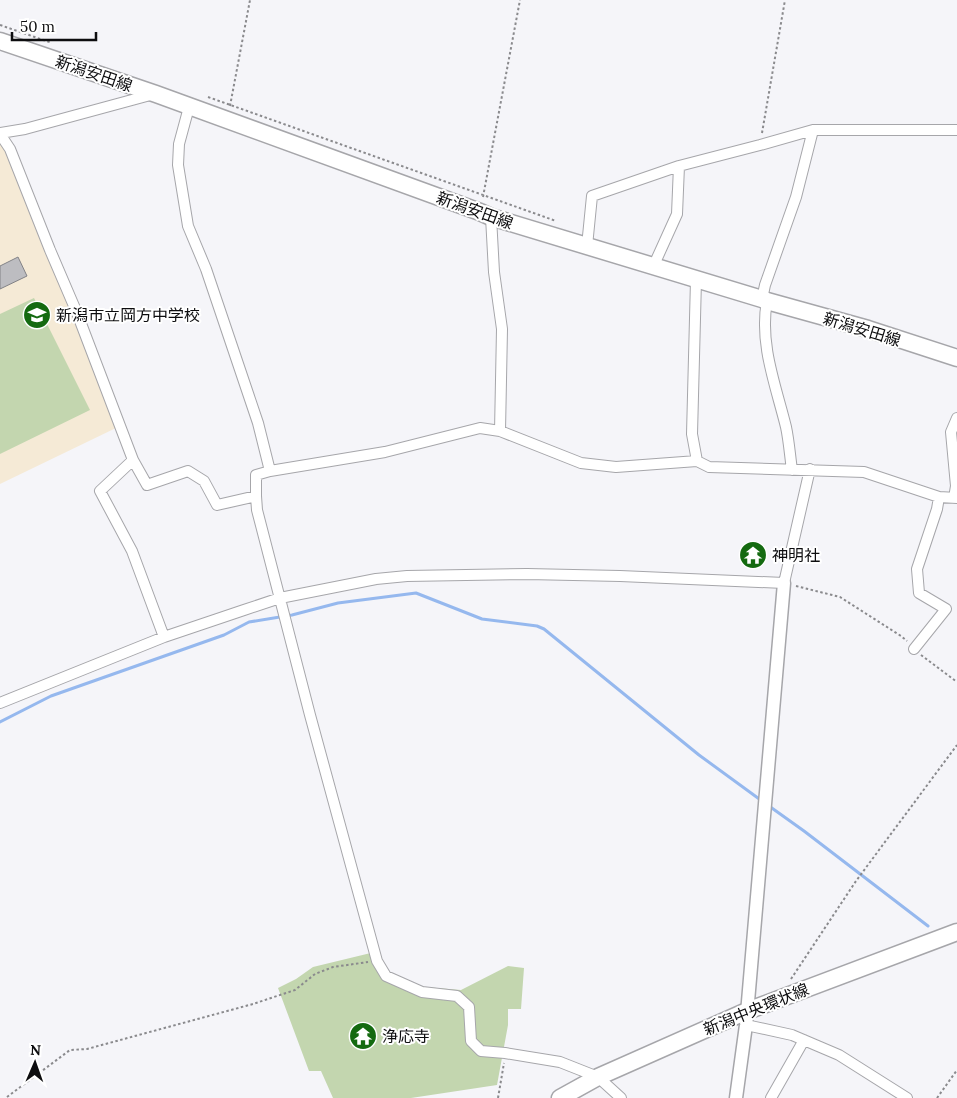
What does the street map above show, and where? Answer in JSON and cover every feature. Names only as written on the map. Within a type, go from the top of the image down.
[{"type":"main road","name":"新潟安田線","points":[[0,41],[189,107],[229,113],[587,246],[696,280],[868,329],[957,358]]},
{"type":"main road","name":"新潟中央環状線","points":[[560,1098],[598,1077],[746,1018],[790,994],[957,932]]},
{"type":"street","points":[[156,94],[0,134],[10,149],[77,312],[133,460],[147,485],[188,471],[204,481],[218,505],[256,496]]},
{"type":"street","points":[[189,107],[180,144],[178,165],[188,226],[206,269],[255,414],[270,471]]},
{"type":"street","points":[[792,470],[786,429],[766,350],[764,300],[765,285],[796,197],[813,130]]},
{"type":"street","points":[[587,246],[592,196],[680,166],[760,146],[813,130],[957,130]]},
{"type":"street","points":[[653,266],[677,214],[680,166]]},
{"type":"street","points":[[485,208],[502,329],[500,431]]},
{"type":"street","points":[[696,280],[692,434],[697,461]]},
{"type":"street","points":[[621,1098],[598,1077],[560,1062],[481,1051],[470,1041],[469,1007],[457,996],[422,992],[386,976],[377,961],[257,510],[256,476],[270,471],[384,452],[480,428],[500,431],[581,463],[616,467],[697,461],[709,467],[864,472],[939,497],[955,498],[956,486],[951,432],[957,418]]},
{"type":"street","points":[[133,460],[100,491],[132,551],[164,637]]},
{"type":"street","points":[[736,1098],[746,1018],[784,583],[810,469]]},
{"type":"street","points":[[914,649],[946,609],[919,593],[917,569],[937,509],[939,497]]},
{"type":"street","points":[[0,704],[164,637],[280,598],[376,579],[407,576],[527,574],[784,583]]},
{"type":"street","points":[[746,1018],[839,1055],[907,1098]]},
{"type":"street","points":[[771,1098],[804,1040]]},
{"type":"path","points":[[229,113],[250,0]]},
{"type":"path","points":[[485,208],[520,0]]},
{"type":"path","points":[[760,146],[785,0]]},
{"type":"path","points":[[0,25],[55,44]]},
{"type":"path","points":[[203,95],[229,113],[485,208],[562,223]]},
{"type":"path","points":[[784,583],[840,597],[901,636],[914,649],[957,682]]},
{"type":"path","points":[[790,994],[791,980],[856,881],[957,745]]},
{"type":"path","points":[[7,1097],[70,1050],[87,1048],[253,1004],[295,990],[315,974],[333,967],[377,961]]},
{"type":"path","points":[[498,1098],[505,1053]]},
{"type":"path","points":[[937,1098],[957,1070]]},
{"type":"shaded area","name":"新潟市立岡方中学校","points":[[0,144],[5,149],[52,268],[96,362],[118,427],[0,484]]},
{"type":"green space","points":[[34,298],[90,410],[0,454],[0,314]]},
{"type":"green space","points":[[379,951],[382,965],[400,985],[461,990],[508,966],[524,968],[521,1009],[508,1009],[508,1025],[497,1085],[411,1098],[333,1098],[321,1071],[309,1071],[278,988],[296,979],[313,967]]},
{"type":"building","points":[[18,257],[27,276],[0,289],[0,266]]},
{"type":"waterway","points":[[0,722],[51,696],[224,635],[249,622],[292,615],[338,603],[416,593],[482,619],[537,626],[544,629],[699,755],[762,801]]},
{"type":"waterway","points":[[769,806],[928,926]]},
{"type":"place","name":"新潟市立岡方中学校","points":[[37,315]]},
{"type":"place","name":"神明社","points":[[753,555]]},
{"type":"place","name":"浄応寺","points":[[363,1036]]}]
